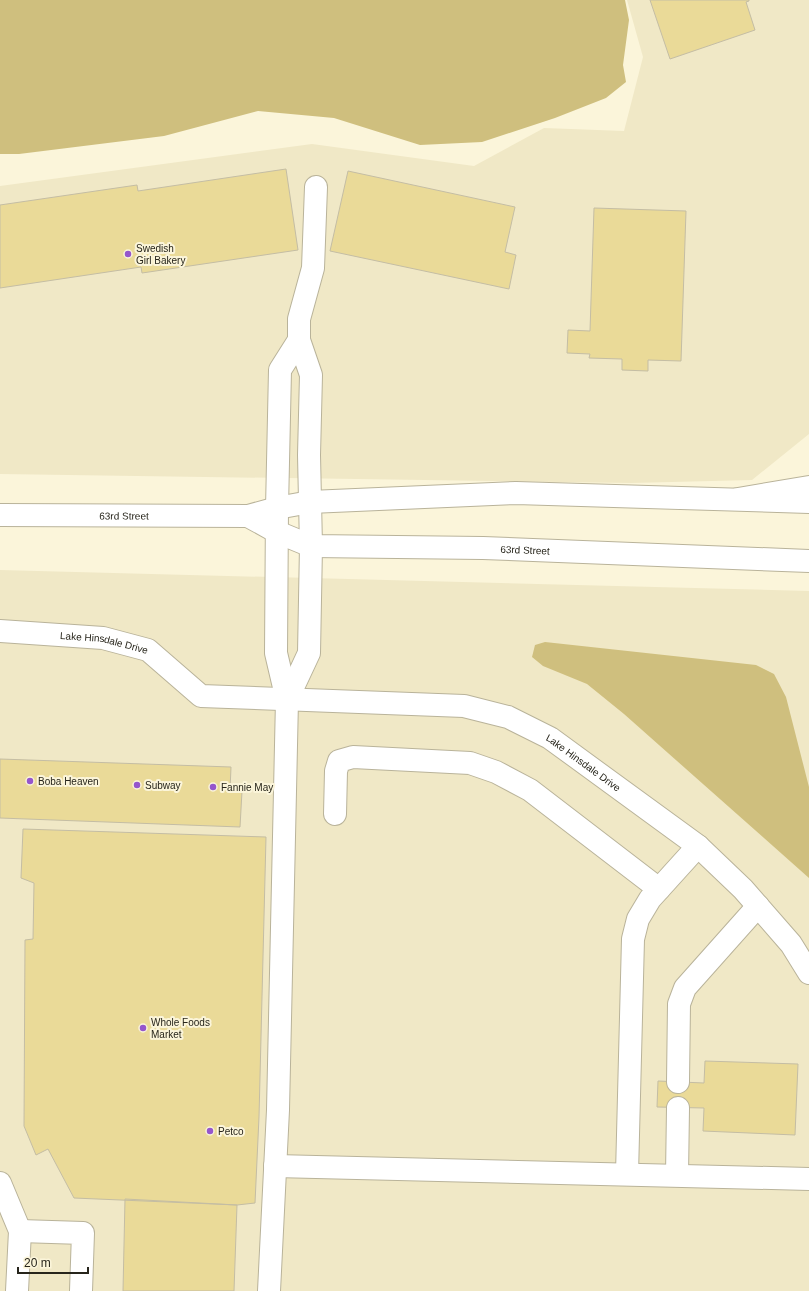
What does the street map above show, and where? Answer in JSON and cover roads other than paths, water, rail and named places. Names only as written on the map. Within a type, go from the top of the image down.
[{"type":"main road","points":[[287,700],[309,653],[311,546],[309,455],[311,375],[299,340],[299,319],[313,268],[316,187]]},
{"type":"main road","points":[[269,1291],[278,1110],[287,700],[276,653],[280,370],[299,340]]},
{"type":"main road","points":[[738,499],[809,487]]},
{"type":"main road","name":"63rd Street","points":[[0,515],[248,516],[277,508],[310,502],[516,493],[809,502]]},
{"type":"main road","name":"63rd Street","points":[[248,516],[277,532],[311,546],[483,548],[809,560]]},
{"type":"main road","name":"Lake Hinsdale Drive","points":[[0,631],[103,638],[148,650],[201,696],[464,706],[508,717],[550,738],[698,846],[743,889],[758,906],[791,944],[809,973]]},
{"type":"main road","points":[[335,814],[336,771],[339,761],[353,757],[470,763],[496,772],[530,790],[659,889]]},
{"type":"main road","points":[[627,1174],[633,939],[638,919],[650,899],[698,846]]},
{"type":"main road","points":[[678,1082],[679,1004],[685,988],[758,906]]},
{"type":"main road","points":[[677,1176],[678,1108]]},
{"type":"main road","points":[[275,1166],[809,1179]]},
{"type":"main road","points":[[0,1183],[20,1231],[18,1291]]},
{"type":"main road","points":[[20,1231],[83,1233],[81,1291]]},
{"type":"place","name":"Swedish Girl Bakery","points":[[128,254]]},
{"type":"place","name":"Boba Heaven","points":[[30,781]]},
{"type":"place","name":"Subway","points":[[137,785]]},
{"type":"place","name":"Fannie May","points":[[213,787]]},
{"type":"place","name":"Whole Foods Market","points":[[143,1028]]},
{"type":"place","name":"Petco","points":[[210,1131]]}]
